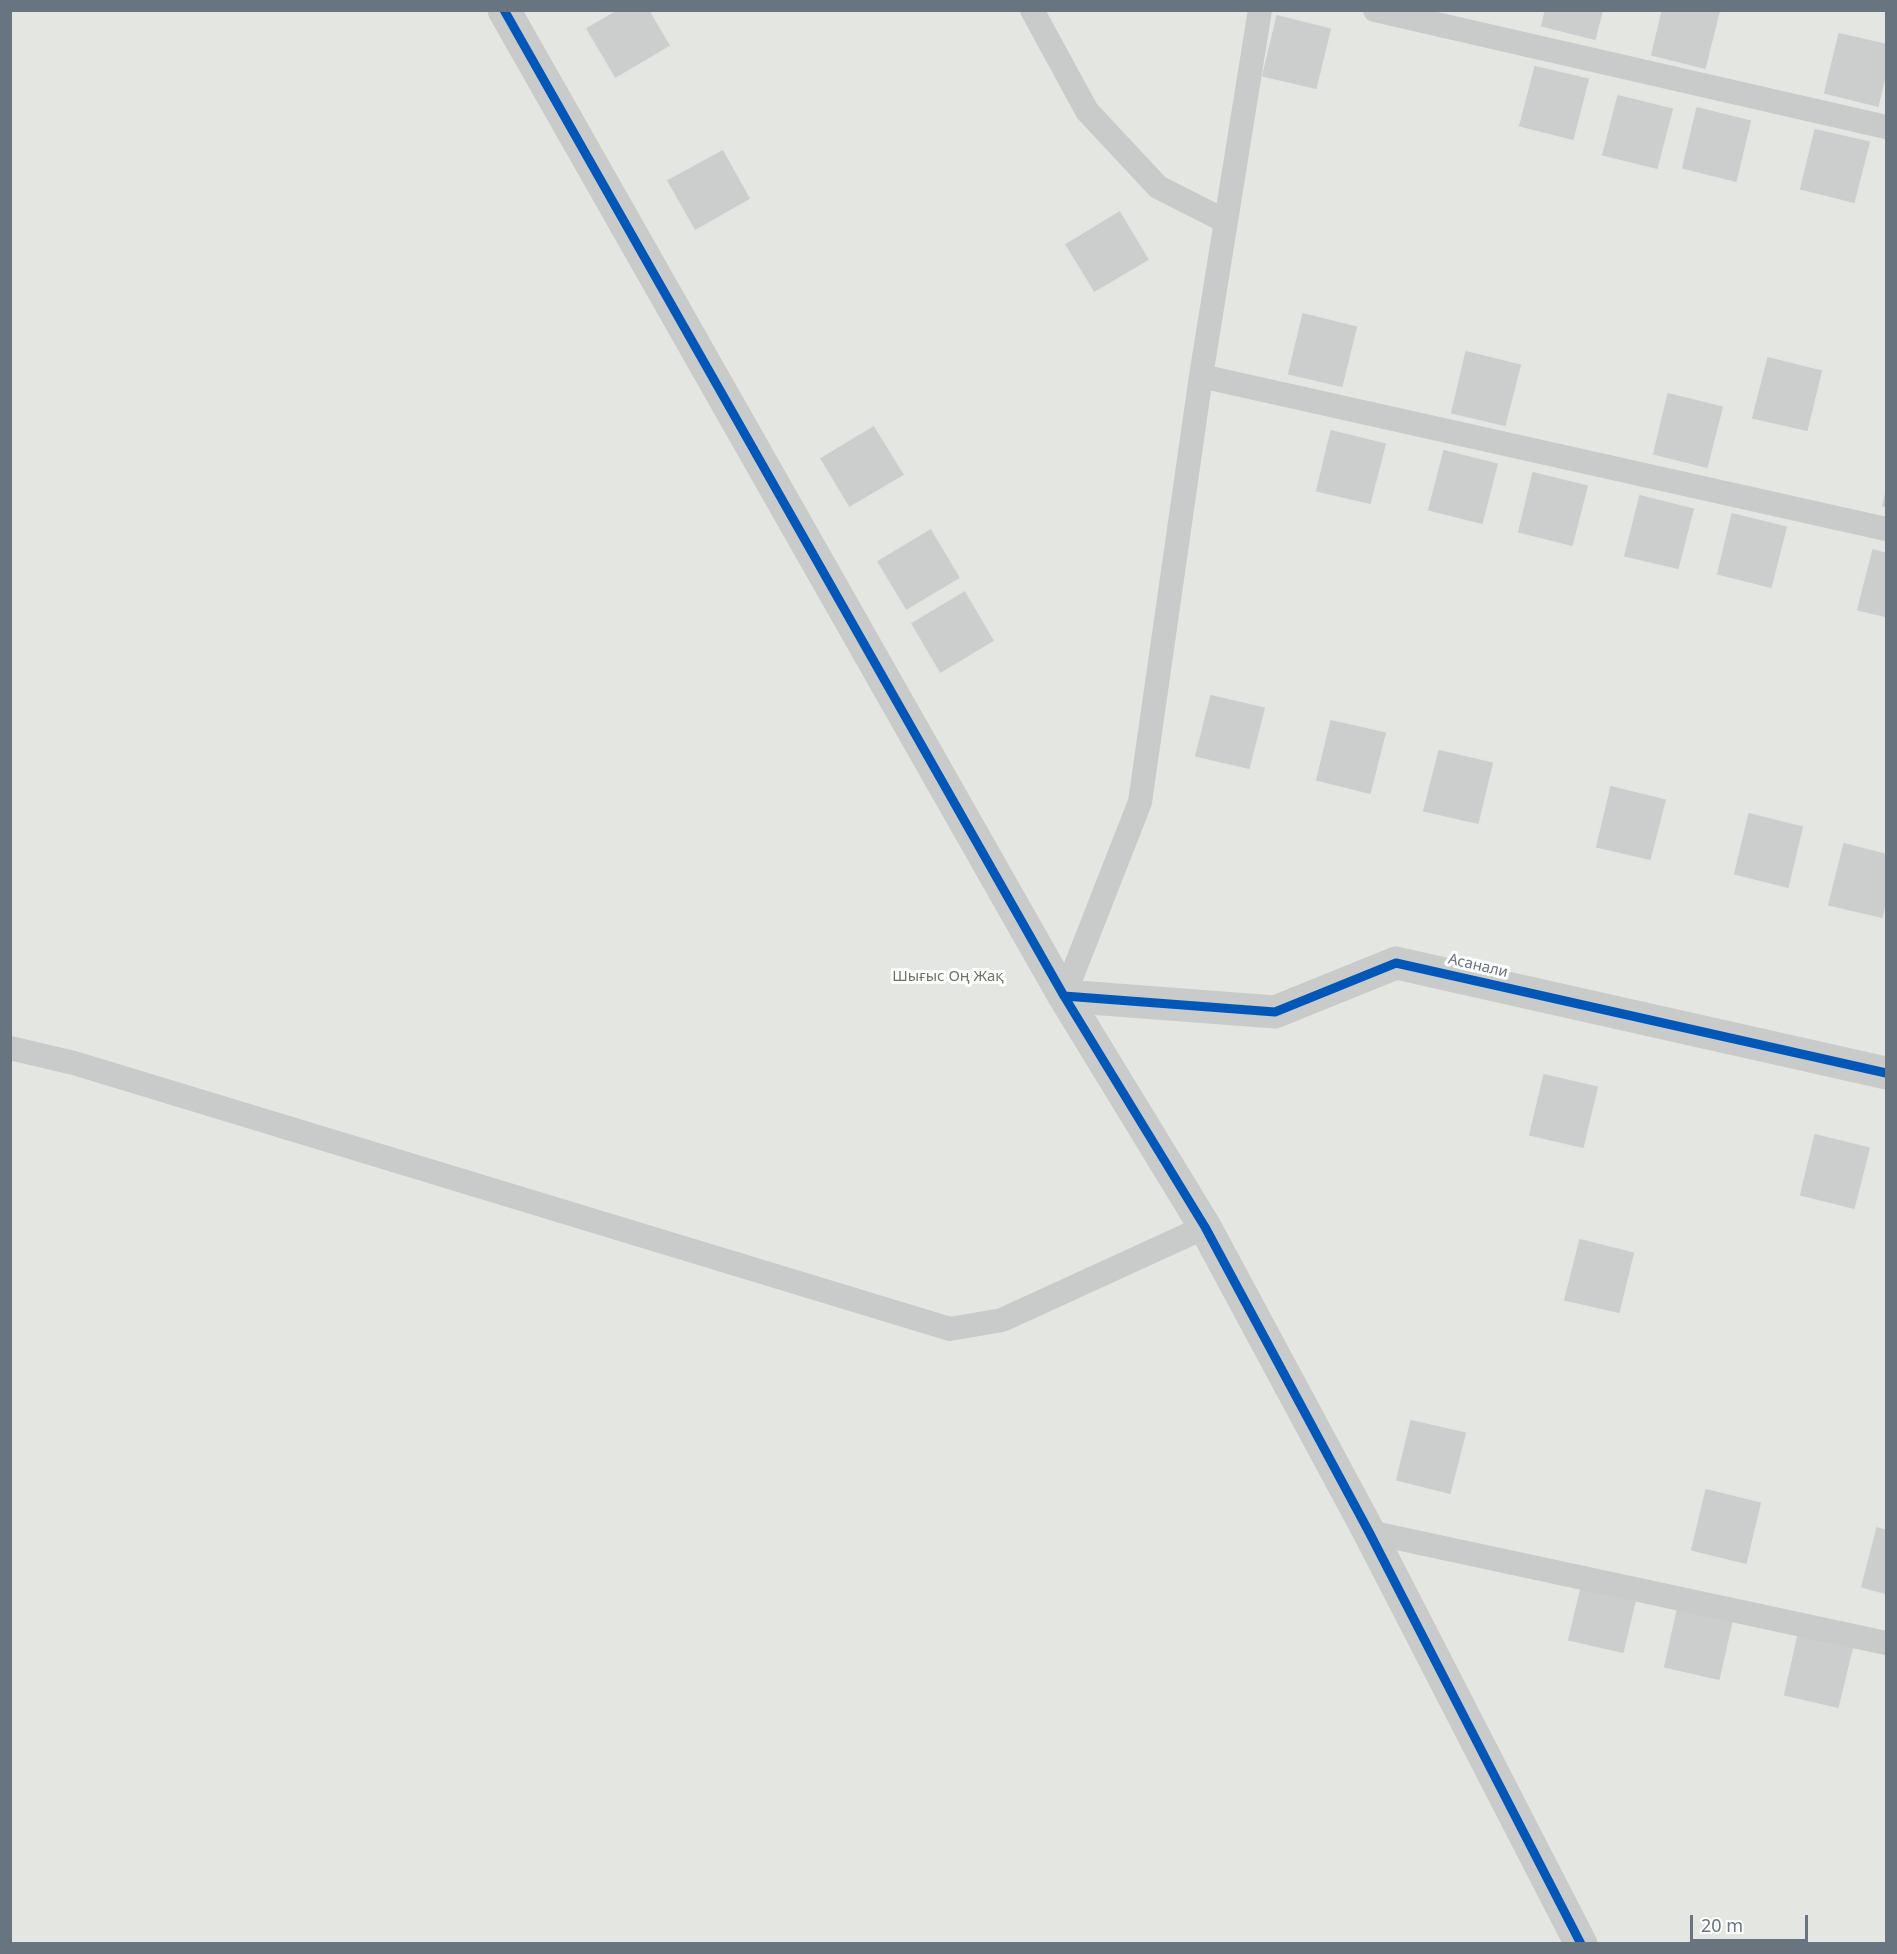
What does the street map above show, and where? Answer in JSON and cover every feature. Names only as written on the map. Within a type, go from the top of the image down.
[{"type":"street","points":[[504,10],[1064,996],[1205,1227],[1369,1532],[1581,1944]]},
{"type":"street","name":"Асанали","points":[[1064,996],[1275,1012],[1396,963],[1887,1073]]},
{"type":"lane","points":[[1032,10],[1087,111],[1158,187],[1225,221]]},
{"type":"lane","points":[[1064,996],[1140,802],[1201,376],[1260,10]]},
{"type":"lane","points":[[1375,10],[1887,127]]},
{"type":"lane","points":[[1201,376],[1887,529]]},
{"type":"lane","points":[[10,1048],[74,1063],[950,1329],[1002,1320],[1205,1227]]},
{"type":"lane","points":[[1369,1532],[1887,1643]]},
{"type":"green space","name":"Шығыс Оң Жақ","points":[[11,11],[1886,11],[1886,1943],[11,1943]]},
{"type":"building","points":[[616,10],[650,10],[671,46],[615,79],[585,28]]},
{"type":"building","points":[[1544,10],[1604,10],[1596,41],[1540,27]]},
{"type":"building","points":[[1661,10],[1721,10],[1706,70],[1650,56]]},
{"type":"building","points":[[1276,14],[1332,28],[1317,90],[1261,77]]},
{"type":"building","points":[[1838,32],[1886,43],[1886,79],[1879,108],[1823,94]]},
{"type":"building","points":[[1534,65],[1590,78],[1574,141],[1518,127]]},
{"type":"building","points":[[1617,94],[1674,108],[1658,170],[1601,156]]},
{"type":"building","points":[[1696,106],[1752,120],[1737,183],[1681,169]]},
{"type":"building","points":[[1814,128],[1871,141],[1855,204],[1799,190]]},
{"type":"building","points":[[723,149],[751,199],[695,231],[666,180]]},
{"type":"building","points":[[1120,210],[1150,260],[1094,293],[1064,244]]},
{"type":"building","points":[[1302,312],[1358,326],[1343,388],[1287,375]]},
{"type":"building","points":[[1465,350],[1522,364],[1506,427],[1450,414]]},
{"type":"building","points":[[1767,356],[1823,370],[1808,432],[1751,419]]},
{"type":"building","points":[[1667,392],[1724,406],[1708,469],[1652,455]]},
{"type":"building","points":[[874,425],[905,475],[849,508],[819,458]]},
{"type":"building","points":[[1330,429],[1387,443],[1371,505],[1315,492]]},
{"type":"building","points":[[1443,449],[1499,463],[1483,525],[1427,511]]},
{"type":"building","points":[[1532,471],[1589,485],[1573,547],[1517,533]]},
{"type":"building","points":[[1886,485],[1886,508],[1881,507]]},
{"type":"building","points":[[1639,494],[1695,508],[1679,570],[1623,557]]},
{"type":"building","points":[[1731,512],[1788,526],[1772,589],[1716,575]]},
{"type":"building","points":[[931,528],[961,578],[906,611],[876,561]]},
{"type":"building","points":[[1872,548],[1886,552],[1886,618],[1856,611]]},
{"type":"building","points":[[965,590],[995,641],[940,674],[910,623]]},
{"type":"building","points":[[1210,694],[1266,707],[1250,770],[1194,757]]},
{"type":"building","points":[[1330,719],[1387,732],[1371,795],[1315,781]]},
{"type":"building","points":[[1438,749],[1494,762],[1479,825],[1422,812]]},
{"type":"building","points":[[1610,785],[1667,799],[1651,861],[1595,848]]},
{"type":"building","points":[[1748,812],[1804,826],[1789,889],[1733,875]]},
{"type":"building","points":[[1843,842],[1886,853],[1886,906],[1883,919],[1827,906]]},
{"type":"building","points":[[1543,1073],[1599,1086],[1584,1149],[1528,1136]]},
{"type":"building","points":[[1814,1133],[1871,1147],[1855,1210],[1799,1196]]},
{"type":"building","points":[[1579,1238],[1635,1252],[1620,1314],[1563,1301]]},
{"type":"building","points":[[1410,1419],[1467,1432],[1451,1495],[1395,1481]]},
{"type":"building","points":[[1705,1488],[1762,1502],[1747,1565],[1690,1551]]},
{"type":"building","points":[[1876,1526],[1886,1529],[1886,1595],[1860,1588]]},
{"type":"building","points":[[1582,1578],[1639,1591],[1624,1654],[1567,1641]]},
{"type":"building","points":[[1677,1605],[1734,1619],[1720,1681],[1663,1668]]},
{"type":"building","points":[[1797,1633],[1854,1647],[1839,1709],[1783,1696]]},
{"type":"cycle path","points":[[504,10],[1064,996],[1205,1227],[1369,1532],[1581,1944]]},
{"type":"cycle path","points":[[1064,996],[1275,1012],[1396,963],[1886,1073]]}]
